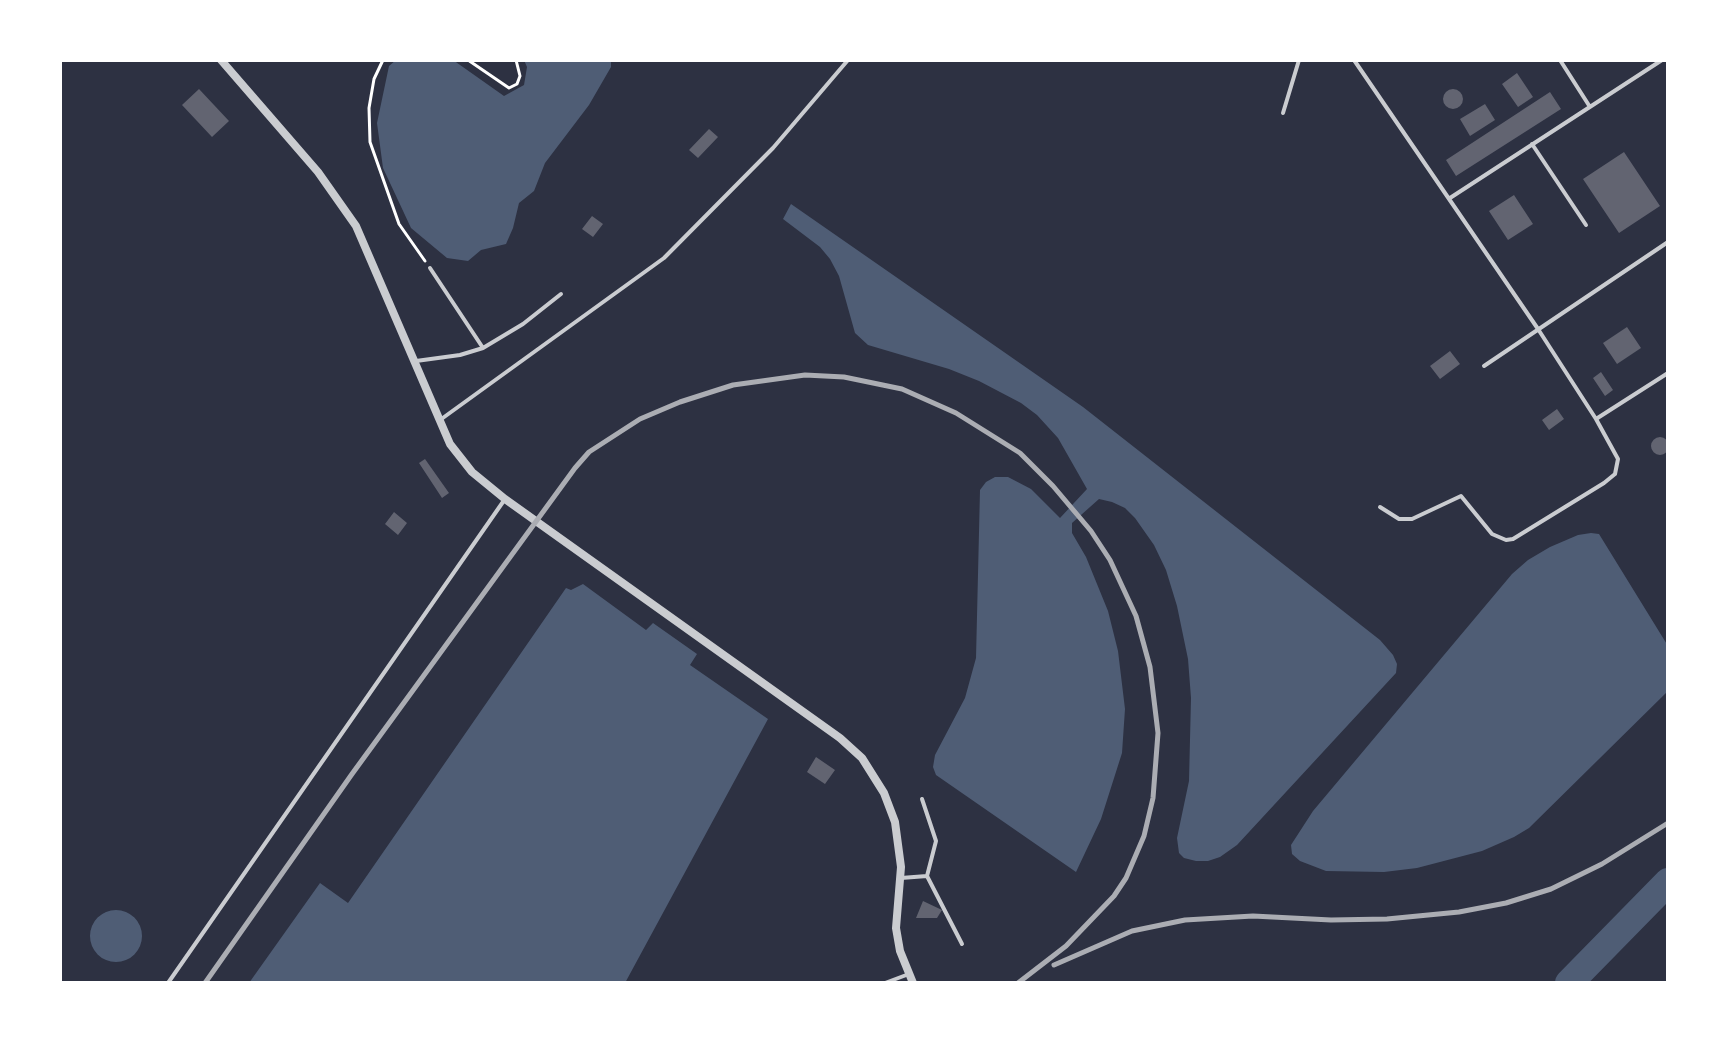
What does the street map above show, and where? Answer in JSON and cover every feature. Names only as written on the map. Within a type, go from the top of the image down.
[{"type":"street","points":[[221,60],[318,172],[356,226],[460,459],[505,499],[754,675],[858,754],[878,781],[891,810],[900,848],[901,878],[896,928],[900,951],[911,979]]},
{"type":"lane","points":[[440,420],[664,258],[773,148],[848,60]]},
{"type":"lane","points":[[1283,113],[1299,60]]},
{"type":"lane","points":[[1354,60],[1538,329],[1596,419],[1617,454],[1619,464],[1615,474],[1513,539],[1506,540],[1492,534],[1461,496],[1412,519],[1399,519],[1380,507]]},
{"type":"lane","points":[[1560,60],[1590,107]]},
{"type":"lane","points":[[1450,198],[1662,60]]},
{"type":"lane","points":[[1532,144],[1586,225]]},
{"type":"lane","points":[[1484,366],[1668,242]]},
{"type":"lane","points":[[430,268],[483,348]]},
{"type":"lane","points":[[416,361],[460,355],[483,348],[523,324],[561,294]]},
{"type":"lane","points":[[1596,419],[1668,373]]},
{"type":"lane","points":[[168,983],[505,499]]},
{"type":"lane","points":[[922,799],[936,841],[927,876],[962,944]]},
{"type":"lane","points":[[901,878],[927,876]]},
{"type":"lane","points":[[885,983],[911,979]]},
{"type":"path","points":[[383,60],[374,79],[369,108],[370,142],[399,224],[430,268]]},
{"type":"path","points":[[468,60],[509,88],[517,84],[520,76],[516,60]]},
{"type":"water","points":[[396,60],[453,60],[504,96],[524,85],[527,67],[524,60],[611,60],[611,67],[589,105],[545,163],[534,191],[519,203],[506,244],[481,250],[468,261],[447,258],[411,228],[383,168],[377,123],[389,66]]},
{"type":"water","points":[[791,204],[1083,407],[1380,640],[1393,655],[1397,664],[1396,673],[1237,845],[1220,857],[1196,861],[1179,853],[1177,838],[1189,781],[1191,698],[1188,659],[1177,606],[1166,570],[1154,545],[1135,518],[1125,508],[1112,502],[1099,499],[1072,523],[1072,533],[1086,557],[1108,611],[1118,651],[1125,709],[1122,753],[1101,819],[1076,872],[936,775],[933,767],[935,755],[965,698],[976,658],[980,490],[995,477],[1008,477],[1031,489],[1060,518],[1087,489],[1058,438],[1021,403],[949,369],[868,345],[855,333],[839,276],[830,259],[820,247],[783,219]]},
{"type":"water","points":[[1591,533],[1599,534],[1668,646],[1668,691],[1529,828],[1482,851],[1417,868],[1384,872],[1326,871],[1300,861],[1292,854],[1291,845],[1313,811],[1512,574],[1550,547]]},
{"type":"water","points":[[583,584],[646,630],[653,623],[697,654],[690,665],[768,719],[625,983],[249,983],[320,883],[348,903],[566,588],[571,590]]},
{"type":"water","points":[[116,910],[134,918],[142,936],[134,954],[116,962],[98,954],[90,936],[98,918]]},
{"type":"building","points":[[1517,73],[1533,97],[1518,107],[1502,84]]},
{"type":"building","points":[[199,89],[229,121],[212,137],[182,105]]},
{"type":"building","points":[[1453,89],[1460,92],[1463,99],[1460,106],[1453,109],[1446,106],[1443,99],[1446,92]]},
{"type":"building","points":[[1550,92],[1561,109],[1456,176],[1446,160]]},
{"type":"building","points":[[1485,104],[1495,120],[1470,136],[1460,119]]},
{"type":"building","points":[[709,129],[718,137],[698,158],[689,150]]},
{"type":"building","points":[[1624,152],[1660,206],[1619,233],[1583,179]]},
{"type":"building","points":[[1514,195],[1533,224],[1508,240],[1489,211]]},
{"type":"building","points":[[592,216],[603,224],[593,237],[582,229]]},
{"type":"building","points":[[1627,327],[1641,348],[1617,364],[1603,343]]},
{"type":"building","points":[[1450,351],[1460,364],[1440,379],[1430,366]]},
{"type":"building","points":[[1601,372],[1613,390],[1605,396],[1593,378]]},
{"type":"building","points":[[1557,409],[1564,419],[1549,430],[1542,420]]},
{"type":"building","points":[[1656,437],[1664,437],[1669,446],[1667,453],[1656,455],[1651,450],[1651,442]]},
{"type":"building","points":[[425,459],[449,493],[442,498],[419,463]]},
{"type":"building","points":[[394,512],[407,523],[398,535],[385,524]]},
{"type":"building","points":[[816,757],[835,770],[825,784],[807,772]]},
{"type":"building","points":[[923,901],[942,910],[937,918],[916,918]]},
{"type":"waterway","points":[[1569,983],[1668,882]]},
{"type":"railway","points":[[205,983],[352,774],[589,452],[640,419],[680,402],[733,385],[805,375],[844,377],[902,389],[956,413],[1020,453],[1091,531],[1110,560],[1136,616],[1150,667],[1158,733],[1153,798],[1144,836],[1126,878],[1114,896],[1066,946],[1018,983]]},
{"type":"railway","points":[[1054,965],[1132,931],[1185,920],[1253,916],[1387,919],[1459,912],[1506,903],[1551,889],[1602,864],[1668,823]]}]
